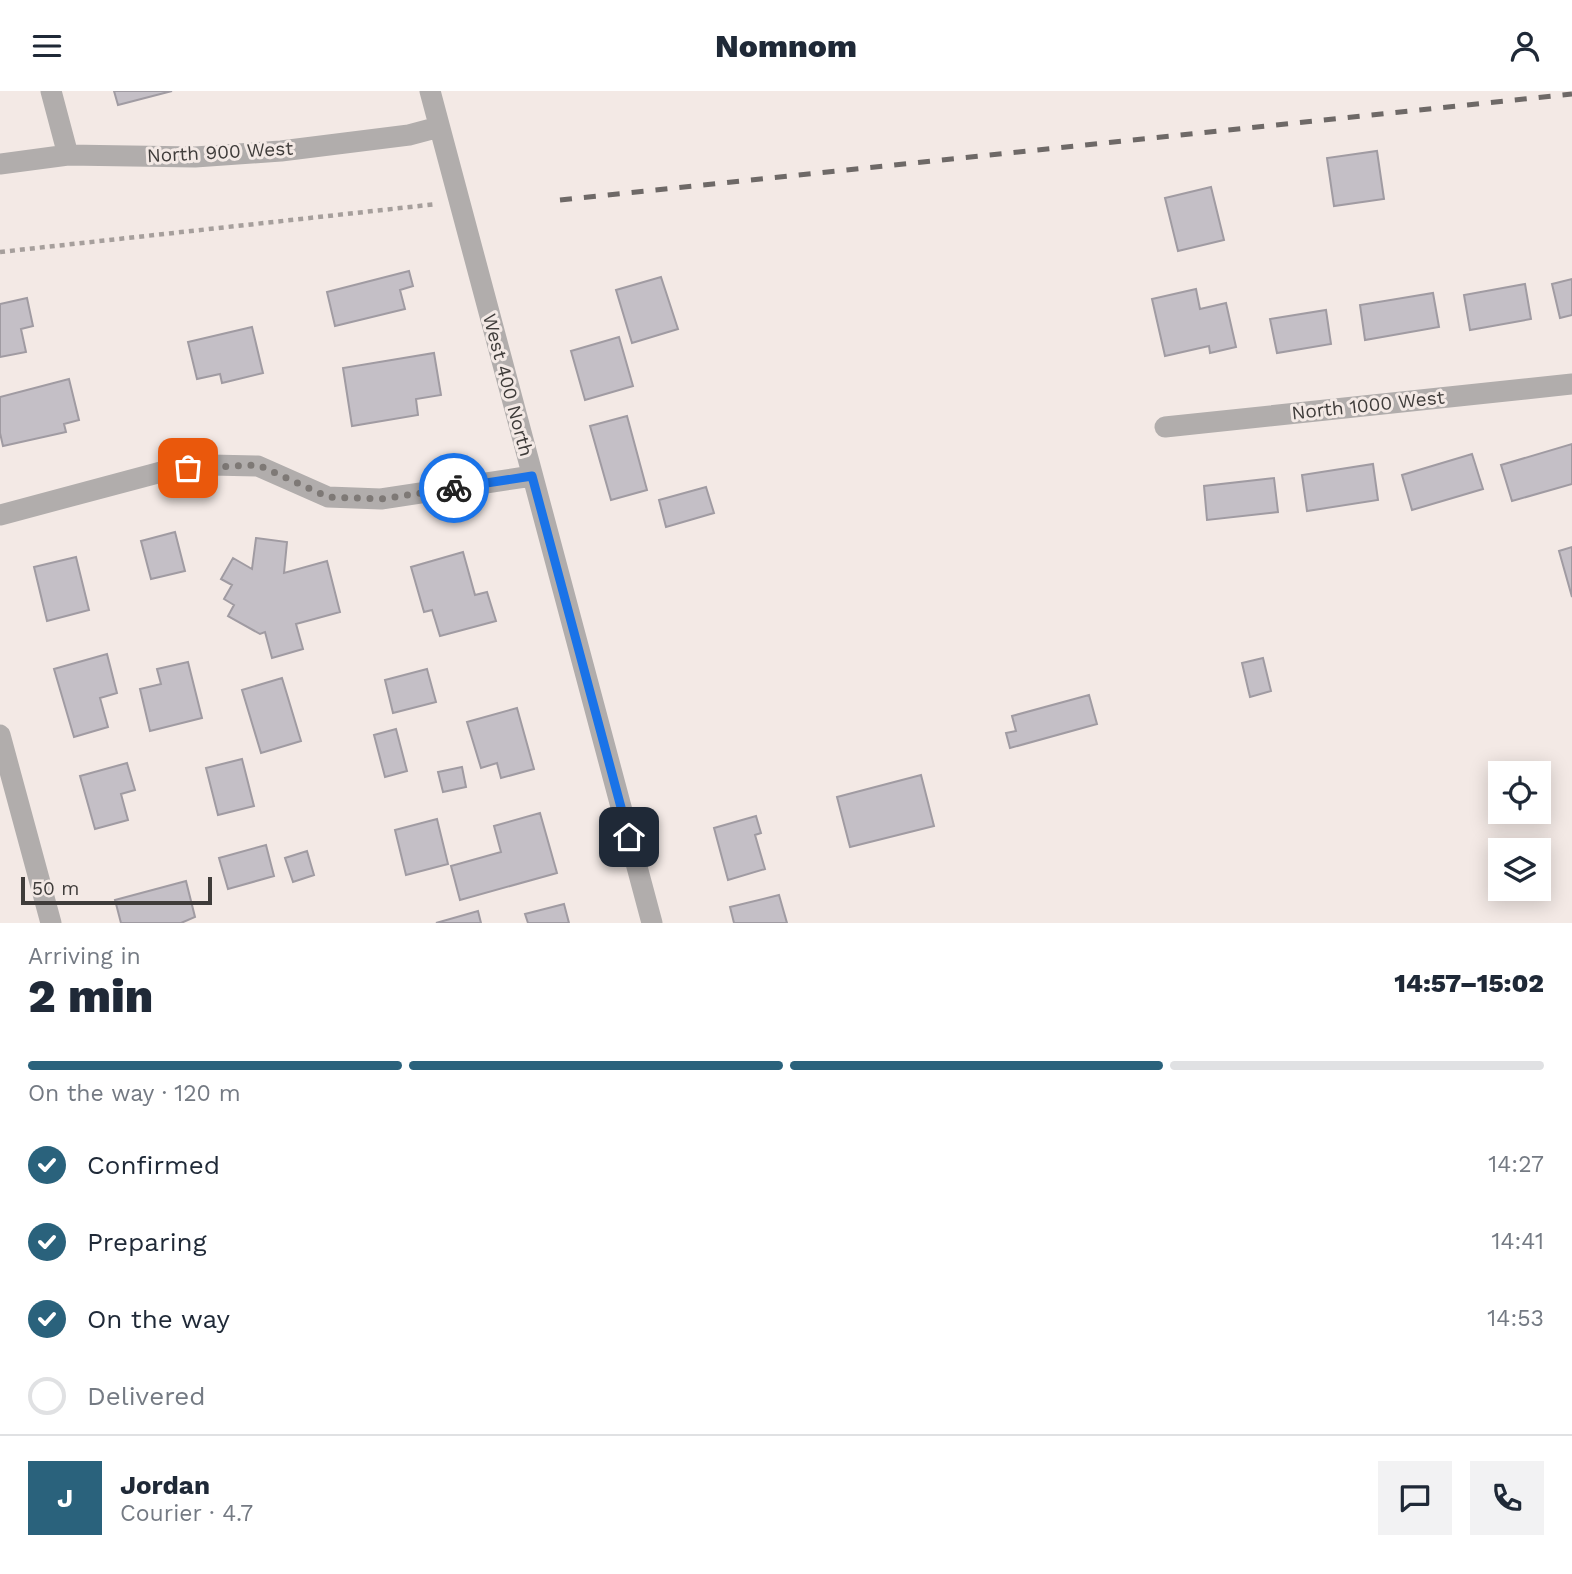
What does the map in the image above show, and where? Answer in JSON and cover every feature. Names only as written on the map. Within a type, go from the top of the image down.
[{"type":"street","points":[[51,91],[68,155]]},
{"type":"street","name":"West 400 North","points":[[430,91],[652,923]]},
{"type":"street","name":"North 900 West","points":[[0,164],[68,155],[195,157],[281,151],[409,135],[439,127]]},
{"type":"street","name":"North 1000 West","points":[[1165,427],[1572,384]]},
{"type":"street","points":[[0,515],[165,471],[211,465],[258,465],[328,497],[381,499],[532,476]]},
{"type":"street","points":[[0,735],[51,923]]},
{"type":"path","points":[[0,252],[427,207]]},
{"type":"building","points":[[114,91],[172,91],[118,105]]},
{"type":"building","points":[[1377,151],[1384,199],[1334,206],[1327,158]]},
{"type":"building","points":[[1211,187],[1224,240],[1178,251],[1165,198]]},
{"type":"building","points":[[409,271],[413,286],[400,290],[405,309],[335,326],[327,292]]},
{"type":"building","points":[[661,277],[678,329],[632,343],[616,290]]},
{"type":"building","points":[[1572,279],[1572,315],[1560,318],[1552,284]]},
{"type":"building","points":[[1525,284],[1531,319],[1470,330],[1464,295]]},
{"type":"building","points":[[1196,289],[1200,309],[1226,303],[1236,347],[1210,353],[1209,346],[1165,356],[1152,299]]},
{"type":"building","points":[[1433,293],[1439,327],[1365,340],[1360,305]]},
{"type":"building","points":[[27,298],[33,326],[21,329],[26,352],[0,357],[0,304]]},
{"type":"building","points":[[1326,310],[1331,344],[1277,353],[1270,319]]},
{"type":"building","points":[[252,327],[263,373],[222,383],[220,374],[197,379],[188,342]]},
{"type":"building","points":[[619,337],[633,386],[585,400],[571,351]]},
{"type":"building","points":[[434,353],[441,395],[416,399],[418,415],[352,426],[343,368]]},
{"type":"building","points":[[69,379],[79,420],[64,424],[66,432],[3,446],[0,433],[0,397]]},
{"type":"building","points":[[627,416],[647,490],[611,500],[590,426]]},
{"type":"building","points":[[1572,444],[1572,484],[1512,501],[1501,465]]},
{"type":"building","points":[[1472,454],[1483,489],[1412,510],[1402,475]]},
{"type":"building","points":[[1373,464],[1378,500],[1307,511],[1302,475]]},
{"type":"building","points":[[1274,478],[1278,512],[1207,520],[1204,486]]},
{"type":"building","points":[[706,487],[714,513],[666,527],[659,500]]},
{"type":"building","points":[[175,532],[185,571],[151,579],[141,541]]},
{"type":"building","points":[[256,538],[287,542],[284,573],[327,561],[340,612],[296,624],[303,649],[272,658],[265,632],[260,634],[228,616],[234,605],[224,599],[232,585],[221,579],[233,558],[252,569]]},
{"type":"building","points":[[1572,547],[1572,597],[1559,551]]},
{"type":"building","points":[[463,552],[475,595],[487,592],[496,621],[440,636],[432,610],[424,612],[411,567]]},
{"type":"building","points":[[76,557],[89,610],[47,621],[34,567]]},
{"type":"building","points":[[107,654],[117,693],[100,698],[108,727],[74,737],[54,669]]},
{"type":"building","points":[[1263,658],[1271,691],[1250,697],[1242,663]]},
{"type":"building","points":[[188,662],[202,718],[150,731],[140,689],[161,684],[157,669]]},
{"type":"building","points":[[427,669],[436,702],[393,713],[385,680]]},
{"type":"building","points":[[282,678],[301,741],[261,753],[242,690]]},
{"type":"building","points":[[1089,695],[1097,724],[1010,748],[1006,733],[1016,731],[1012,716]]},
{"type":"building","points":[[517,708],[534,769],[501,778],[497,763],[481,768],[467,722]]},
{"type":"building","points":[[396,729],[407,771],[385,777],[374,735]]},
{"type":"building","points":[[242,759],[254,806],[218,815],[206,768]]},
{"type":"building","points":[[127,763],[135,790],[121,794],[128,820],[95,829],[80,776]]},
{"type":"building","points":[[462,767],[466,787],[443,792],[438,772]]},
{"type":"building","points":[[921,775],[934,826],[850,847],[837,797]]},
{"type":"building","points":[[540,813],[557,873],[460,900],[451,866],[501,852],[494,826]]},
{"type":"building","points":[[756,816],[761,833],[755,835],[765,869],[728,880],[714,828]]},
{"type":"building","points":[[437,819],[448,864],[406,875],[395,830]]},
{"type":"building","points":[[266,845],[274,876],[228,889],[219,858]]},
{"type":"building","points":[[307,851],[314,875],[293,882],[285,858]]},
{"type":"building","points":[[186,881],[195,917],[181,923],[121,923],[115,900]]},
{"type":"building","points":[[779,895],[787,923],[734,923],[730,907]]},
{"type":"building","points":[[564,904],[569,923],[528,923],[525,914]]},
{"type":"building","points":[[478,911],[481,923],[436,923]]},
{"type":"railway","points":[[560,200],[1572,94]]},
{"type":"way so far","points":[[188,468],[258,465],[328,497],[381,499],[454,488]]},
{"type":"route","points":[[454,488],[532,476],[629,837]]}]
